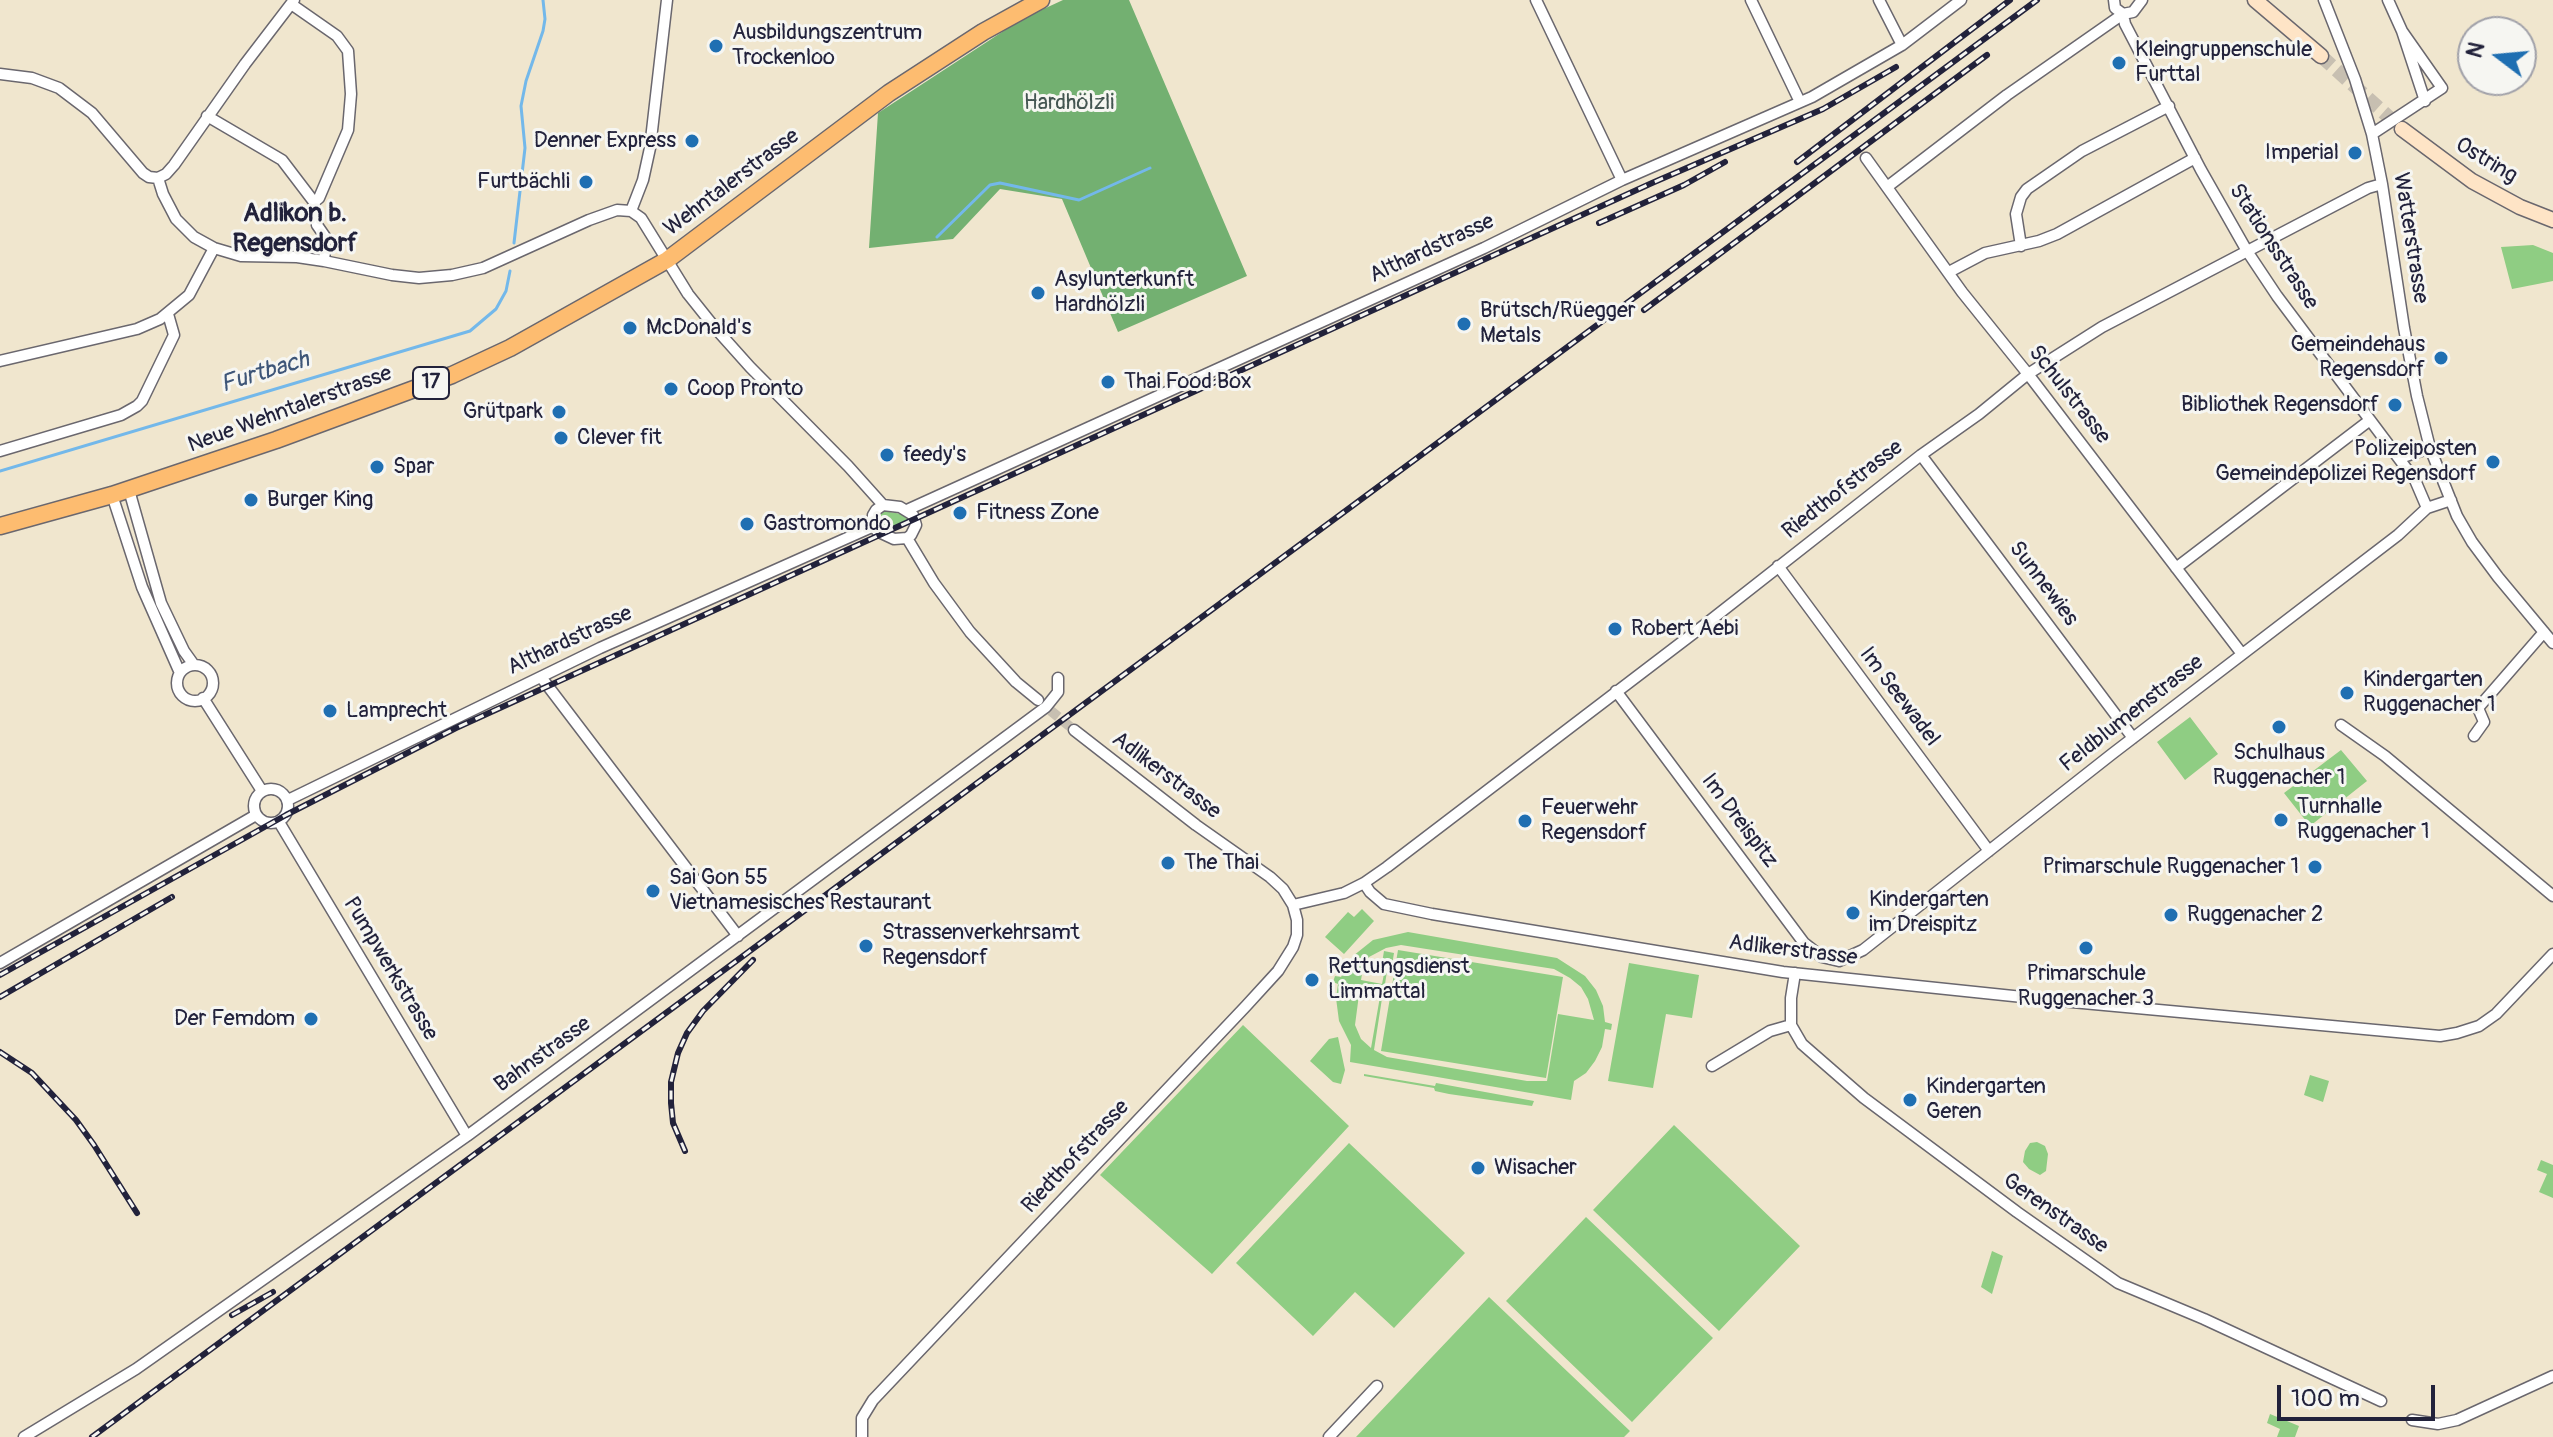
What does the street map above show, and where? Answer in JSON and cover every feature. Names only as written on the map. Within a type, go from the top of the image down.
[{"type":"main road","name":"Wehntalerstrasse","points":[[667,260],[889,93],[983,32],[1041,0]]},
{"type":"main road","points":[[2255,0],[2321,56]]},
{"type":"main road","name":"Ostring","points":[[2402,129],[2472,181],[2510,202],[2553,220]]},
{"type":"main road","name":"Neue Wehntalerstrasse","points":[[0,526],[129,490],[452,375],[510,348],[667,260]]},
{"type":"street","points":[[631,211],[643,180],[650,148],[667,0]]},
{"type":"street","points":[[1536,0],[1622,180]]},
{"type":"street","points":[[1751,0],[1800,102]]},
{"type":"street","points":[[1879,0],[1902,45]]},
{"type":"street","name":"Althardstrasse","points":[[907,510],[1484,248],[1622,180],[1800,102],[1902,45],[1961,0]]},
{"type":"street","name":"Stationsstrasse","points":[[2114,0],[2115,8],[2123,14],[2125,24],[2195,158],[2247,251],[2277,296],[2400,458],[2415,480],[2427,508]]},
{"type":"street","points":[[1887,187],[2007,95],[2123,14],[2133,12],[2142,0]]},
{"type":"street","name":"Watterstrasse","points":[[2324,0],[2355,79],[2372,134],[2404,328],[2430,448],[2472,542],[2553,643]]},
{"type":"street","points":[[2388,0],[2402,31],[2425,101]]},
{"type":"street","points":[[158,178],[174,165],[292,2],[337,36],[348,51],[351,94],[348,130],[319,198],[314,202]]},
{"type":"street","points":[[2372,134],[2442,88],[2402,31]]},
{"type":"street","name":"Wehntalerstrasse","points":[[0,74],[32,78],[59,88],[92,113],[143,173],[158,178],[176,219],[194,237],[214,248],[241,256],[297,257],[419,278],[452,275],[497,263],[612,211],[631,211],[641,218],[667,260]]},
{"type":"street","points":[[2021,246],[2016,214],[2027,189],[2082,151],[2169,106]]},
{"type":"street","points":[[207,116],[282,160],[314,202],[317,225],[326,238],[324,261]]},
{"type":"street","name":"Schulstrasse","points":[[1866,158],[1962,292],[2242,654]]},
{"type":"street","points":[[1949,272],[1985,253],[2021,246],[2057,234],[2195,158]]},
{"type":"street","name":"Riedthofstrasse","points":[[1364,883],[2028,374],[2102,327],[2368,188],[2382,184]]},
{"type":"street","points":[[0,361],[137,329],[168,314],[189,295],[214,248]]},
{"type":"street","points":[[667,260],[688,294],[716,329],[883,505]]},
{"type":"street","points":[[0,451],[121,415],[137,406],[174,335],[168,314]]},
{"type":"street","points":[[2176,568],[2370,420]]},
{"type":"street","points":[[2400,458],[2430,448]]},
{"type":"street","name":"Sunnewies","points":[[1921,455],[2133,738]]},
{"type":"street","points":[[129,490],[162,606],[194,665]]},
{"type":"street","points":[[112,495],[142,587],[180,673]]},
{"type":"street","name":"Feldblumenstrasse","points":[[1839,961],[1863,950],[2387,543],[2427,508],[2451,500]]},
{"type":"street","points":[[883,505],[907,510],[916,523],[913,533],[907,538],[890,538],[879,533],[874,526],[874,512],[883,505]]},
{"type":"street","name":"Althardstrasse","points":[[288,800],[600,648],[874,526]]},
{"type":"street","points":[[907,538],[934,583],[970,632],[1016,682],[1038,700]]},
{"type":"street","name":"Im Seewadel","points":[[1778,566],[1989,851]]},
{"type":"street","points":[[2474,736],[2484,722],[2478,708],[2544,632]]},
{"type":"street","points":[[194,665],[206,669],[212,677],[211,689],[203,698],[191,700],[180,693],[177,683],[180,673],[194,665]]},
{"type":"street","points":[[541,677],[738,936]]},
{"type":"street","name":"Bahnstrasse","points":[[24,1437],[136,1369],[467,1136],[1046,707],[1058,692],[1058,678]]},
{"type":"street","name":"Im Dreispitz","points":[[1616,691],[1804,943],[1822,957],[1839,961]]},
{"type":"street","points":[[203,698],[262,791]]},
{"type":"street","points":[[2341,725],[2385,756],[2553,896]]},
{"type":"street","name":"Adlikerstrasse","points":[[1074,730],[1196,825],[1270,877],[1283,889],[1293,905]]},
{"type":"street","points":[[277,789],[288,800],[288,810],[279,822],[267,823],[256,815],[254,805],[262,791],[277,789]]},
{"type":"street","points":[[0,963],[256,815]]},
{"type":"street","name":"Pumpwerkstrasse","points":[[279,822],[467,1136]]},
{"type":"street","points":[[1293,905],[1344,893],[1364,883]]},
{"type":"street","name":"Adlikerstrasse","points":[[1364,883],[1384,904],[1795,973],[2440,1036],[2479,1026],[2496,1014],[2553,954]]},
{"type":"street","name":"Riedthofstrasse","points":[[862,1432],[865,1410],[873,1400],[1278,971],[1297,935],[1293,905]]},
{"type":"street","points":[[1712,1066],[1770,1031],[1791,1025],[1795,973]]},
{"type":"street","name":"Gerenstrasse","points":[[1791,1025],[1802,1044],[1817,1060],[1864,1098],[2118,1283],[2381,1401]]},
{"type":"street","points":[[2412,1420],[2438,1424],[2457,1420],[2553,1376]]},
{"type":"street","points":[[1329,1437],[1377,1386]]},
{"type":"green space","name":"Hardhölzli","points":[[1063,0],[1129,0],[1247,276],[1118,332],[1062,199],[1000,189],[953,239],[869,248],[878,113],[1022,19]]},
{"type":"green space","points":[[2533,245],[2553,253],[2553,281],[2512,289],[2501,247]]},
{"type":"green space","points":[[884,511],[901,514],[909,520],[886,530],[879,523],[880,514]]},
{"type":"green space","points":[[2190,717],[2218,754],[2185,780],[2157,742]]},
{"type":"green space","points":[[2341,750],[2367,781],[2310,826],[2284,793]]},
{"type":"green space","points":[[1362,909],[1374,921],[1344,954],[1325,937],[1348,912],[1354,917]]},
{"type":"green space","points":[[1408,932],[1557,958],[1585,976],[1603,1006],[1605,1022],[1612,1024],[1611,1030],[1605,1029],[1602,1047],[1595,1061],[1586,1073],[1574,1081],[1571,1100],[1350,1062],[1351,1045],[1339,1021],[1338,984],[1333,982],[1335,976],[1341,977],[1353,956],[1373,940]],"holes":[[[1401,945],[1554,969],[1581,987],[1594,1020],[1558,1014],[1547,1081],[1527,1081],[1387,1057],[1374,1050],[1388,965],[1392,965],[1394,953],[1384,951],[1382,963],[1386,964],[1382,984],[1361,980],[1369,957],[1386,948]],[[1360,987],[1381,991],[1371,1048],[1361,1039],[1355,1025]]]},
{"type":"green space","points":[[1398,950],[1563,977],[1546,1078],[1381,1051]]},
{"type":"green space","points":[[1629,963],[1699,975],[1692,1018],[1666,1014],[1653,1088],[1608,1081]]},
{"type":"green space","points":[[1243,1025],[1349,1126],[1212,1274],[1100,1175]]},
{"type":"green space","points":[[1338,1037],[1345,1070],[1341,1084],[1333,1082],[1310,1061],[1329,1039]]},
{"type":"green space","points":[[1364,1074],[1435,1086],[1436,1083],[1534,1101],[1532,1106],[1449,1094],[1435,1091],[1434,1088]]},
{"type":"green space","points":[[2310,1075],[2329,1081],[2323,1102],[2304,1095]]},
{"type":"green space","points":[[1674,1125],[1800,1246],[1719,1331],[1593,1210]]},
{"type":"green space","points":[[1349,1143],[1465,1253],[1394,1328],[1355,1292],[1313,1336],[1236,1263]]},
{"type":"green space","points":[[2030,1143],[2045,1146],[2048,1154],[2046,1171],[2040,1175],[2023,1162]]},
{"type":"green space","points":[[2541,1160],[2553,1165],[2553,1198],[2539,1192],[2547,1174],[2537,1170]]},
{"type":"green space","points":[[1586,1217],[1713,1338],[1632,1422],[1506,1301]]},
{"type":"green space","points":[[1992,1251],[2003,1256],[1992,1294],[1981,1287]]},
{"type":"green space","points":[[1489,1297],[1630,1431],[1624,1437],[1356,1437]]},
{"type":"green space","points":[[2270,1414],[2299,1426],[2295,1437],[2277,1437],[2280,1429],[2267,1423]]},
{"type":"waterway","name":"Furtbach","points":[[514,243],[525,148],[521,106],[543,31],[543,0]]},
{"type":"waterway","points":[[937,237],[990,185],[1000,183],[1079,200],[1150,168]]},
{"type":"waterway","name":"Furtbach","points":[[0,471],[470,331],[496,309],[506,291],[510,271]]},
{"type":"tunnel","points":[[2321,56],[2402,129]]},
{"type":"tunnel","points":[[1039,701],[1074,730]]},
{"type":"railway","points":[[1797,162],[2010,0]]},
{"type":"railway","points":[[92,1437],[2037,0]]},
{"type":"railway","points":[[1644,310],[1987,55]]},
{"type":"railway","points":[[0,975],[286,815],[456,728],[1652,183],[1823,109],[1896,67]]},
{"type":"railway","points":[[1599,223],[1684,185],[1725,162]]},
{"type":"railway","points":[[0,997],[172,897]]},
{"type":"railway","points":[[685,1151],[673,1123],[671,1103],[671,1082],[678,1053],[687,1033],[703,1011],[753,960]]},
{"type":"railway","points":[[0,1052],[32,1073],[76,1120],[137,1213]]},
{"type":"railway","points":[[232,1315],[273,1292]]},
{"type":"place","name":"Ausbildungszentrum Trockenloo","points":[[716,46]]},
{"type":"place","name":"Kleingruppenschule Furttal","points":[[2119,63]]},
{"type":"place","name":"Denner Express","points":[[692,141]]},
{"type":"place","name":"Imperial","points":[[2355,153]]},
{"type":"place","name":"Furtbächli","points":[[586,182]]},
{"type":"place","name":"Asylunterkunft Hardhölzli","points":[[1038,293]]},
{"type":"place","name":"Brütsch/Rüegger Metals","points":[[1464,324]]},
{"type":"place","name":"McDonald's","points":[[630,328]]},
{"type":"place","name":"Gemeindehaus Regensdorf","points":[[2441,358]]},
{"type":"place","name":"Thai Food Box","points":[[1108,382]]},
{"type":"place","name":"Coop Pronto","points":[[671,389]]},
{"type":"place","name":"Bibliothek Regensdorf","points":[[2395,405]]},
{"type":"place","name":"Grütpark","points":[[559,412]]},
{"type":"place","name":"Clever fit","points":[[561,438]]},
{"type":"place","name":"feedy's","points":[[887,455]]},
{"type":"place","name":"Polizeiposten Gemeindepolizei Regensdorf","points":[[2493,462]]},
{"type":"place","name":"Spar","points":[[377,467]]},
{"type":"place","name":"Burger King","points":[[251,500]]},
{"type":"place","name":"Fitness Zone","points":[[960,513]]},
{"type":"place","name":"Gastromondo","points":[[747,524]]},
{"type":"place","name":"Robert Aebi","points":[[1615,629]]},
{"type":"place","name":"Kindergarten Ruggenacher 1","points":[[2347,693]]},
{"type":"place","name":"Lamprecht","points":[[330,711]]},
{"type":"place","name":"Schulhaus Ruggenacher 1","points":[[2279,727]]},
{"type":"place","name":"Turnhalle Ruggenacher 1","points":[[2281,820]]},
{"type":"place","name":"Feuerwehr Regensdorf","points":[[1525,821]]},
{"type":"place","name":"The Thai","points":[[1168,863]]},
{"type":"place","name":"Primarschule Ruggenacher 1","points":[[2315,867]]},
{"type":"place","name":"Sai Gon 55 Vietnamesisches Restaurant","points":[[653,891]]},
{"type":"place","name":"Kindergarten im Dreispitz","points":[[1853,913]]},
{"type":"place","name":"Ruggenacher 2","points":[[2171,915]]},
{"type":"place","name":"Strassenverkehrsamt Regensdorf","points":[[866,946]]},
{"type":"place","name":"Primarschule Ruggenacher 3","points":[[2086,948]]},
{"type":"place","name":"Rettungsdienst Limmattal","points":[[1312,980]]},
{"type":"place","name":"Der Femdom","points":[[311,1019]]},
{"type":"place","name":"Kindergarten Geren","points":[[1910,1100]]},
{"type":"place","name":"Wisacher","points":[[1478,1168]]},
{"type":"district","name":"Adlikon b. Regensdorf","points":[[295,229]]}]
